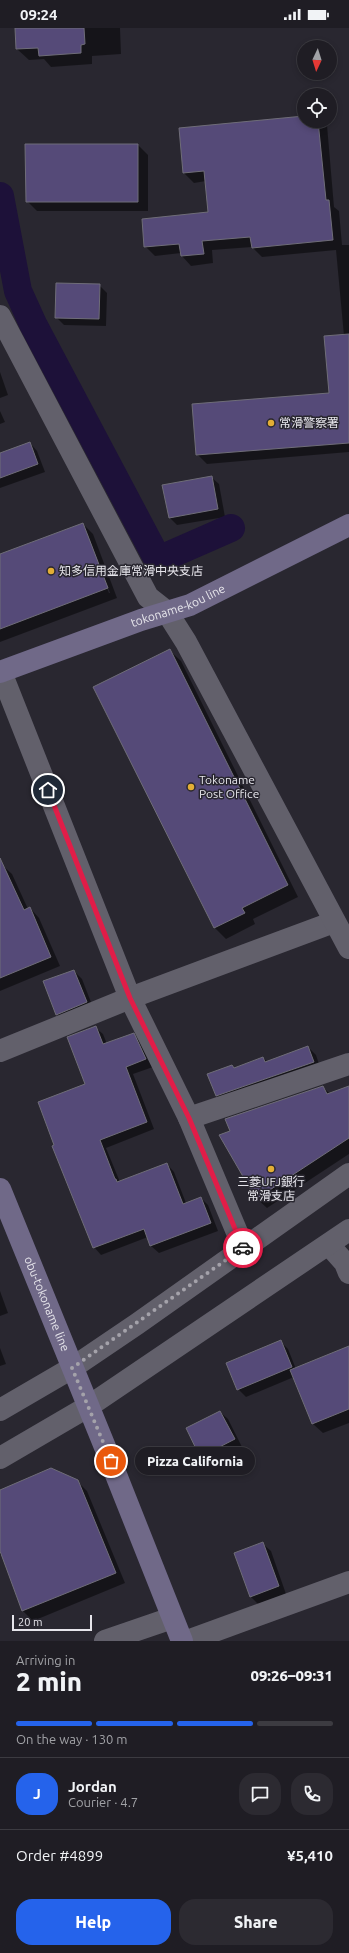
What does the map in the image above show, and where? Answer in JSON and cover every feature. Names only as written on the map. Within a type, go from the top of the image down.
[{"type":"main road","name":"tokoname-kou line","points":[[1,672],[190,605],[349,525]]},
{"type":"main road","name":"obu-tokoname line","points":[[0,1189],[72,1368],[89,1406],[182,1641]]},
{"type":"street","points":[[0,316],[148,597],[167,612],[186,642],[349,948]]},
{"type":"street","points":[[1,672],[130,998],[189,1118],[244,1249]]},
{"type":"street","points":[[0,1051],[130,998],[334,922]]},
{"type":"street","points":[[189,1118],[349,1064]]},
{"type":"street","points":[[0,1410],[72,1368],[349,1174]]},
{"type":"street","points":[[0,1458],[89,1406],[329,1245],[349,1230]]},
{"type":"street","points":[[329,1245],[345,1262],[349,1273]]},
{"type":"street","points":[[187,1641],[349,1582]]},
{"type":"street","points":[[105,1641],[172,1618]]},
{"type":"building","points":[[15,28],[84,28],[85,44],[81,45],[81,53],[39,56],[38,48],[16,49]]},
{"type":"building","points":[[297,117],[297,128],[319,128],[326,200],[329,200],[333,240],[252,248],[250,237],[202,241],[204,254],[181,256],[179,244],[144,247],[142,219],[208,212],[204,171],[183,173],[179,128]]},
{"type":"building","points":[[25,144],[138,144],[138,202],[26,202]]},
{"type":"building","points":[[56,283],[100,284],[99,319],[55,318]]},
{"type":"building","name":"常滑警察署","points":[[349,334],[349,443],[196,455],[192,404],[329,393],[324,336]]},
{"type":"building","points":[[30,442],[38,464],[0,478],[0,453]]},
{"type":"building","points":[[212,476],[218,509],[169,518],[162,485]]},
{"type":"building","name":"知多信用金庫常滑中央支店","points":[[83,523],[108,588],[0,629],[0,554]]},
{"type":"building","points":[[170,649],[288,885],[242,908],[245,913],[214,928],[93,687]]},
{"type":"building","points":[[0,858],[24,910],[30,907],[51,957],[0,978]]},
{"type":"building","points":[[74,970],[87,1002],[56,1015],[43,981]]},
{"type":"building","points":[[96,1026],[103,1044],[134,1033],[146,1059],[126,1067],[147,1122],[100,1140],[115,1179],[117,1182],[167,1163],[183,1204],[201,1197],[211,1223],[150,1246],[144,1229],[93,1248],[52,1146],[54,1145],[38,1102],[85,1084],[67,1037]]},
{"type":"building","points":[[308,1046],[314,1062],[216,1096],[207,1074],[232,1065],[234,1068],[263,1057],[265,1062]]},
{"type":"building","name":"三菱UFJ銀行 常滑支店","points":[[323,1086],[327,1094],[349,1086],[349,1138],[256,1199],[219,1135],[230,1131],[225,1119]]},
{"type":"building","points":[[281,1340],[292,1367],[237,1390],[226,1363]]},
{"type":"building","points":[[349,1346],[349,1409],[312,1424],[290,1370]]},
{"type":"building","points":[[220,1411],[235,1439],[200,1457],[186,1428]]},
{"type":"building","points":[[51,1468],[78,1480],[116,1573],[22,1611],[0,1551],[0,1490]]},
{"type":"building","points":[[263,1542],[279,1586],[250,1597],[234,1553]]},
{"type":"waterway","points":[[0,196],[18,291],[33,324],[158,560],[231,528]]},
{"type":"way so far","points":[[111,1461],[72,1368],[244,1249],[243,1248]]},
{"type":"place","name":"常滑警察署","points":[[271,423]]},
{"type":"place","name":"知多信用金庫常滑中央支店","points":[[51,571]]},
{"type":"place","name":"Tokoname Post Office","points":[[191,787]]},
{"type":"place","name":"三菱UFJ銀行 常滑支店","points":[[271,1169]]},
{"type":"place","name":"Pizza California","points":[[111,1461]]},
{"type":"route","points":[[48,790],[130,998],[189,1118],[243,1248]]}]
